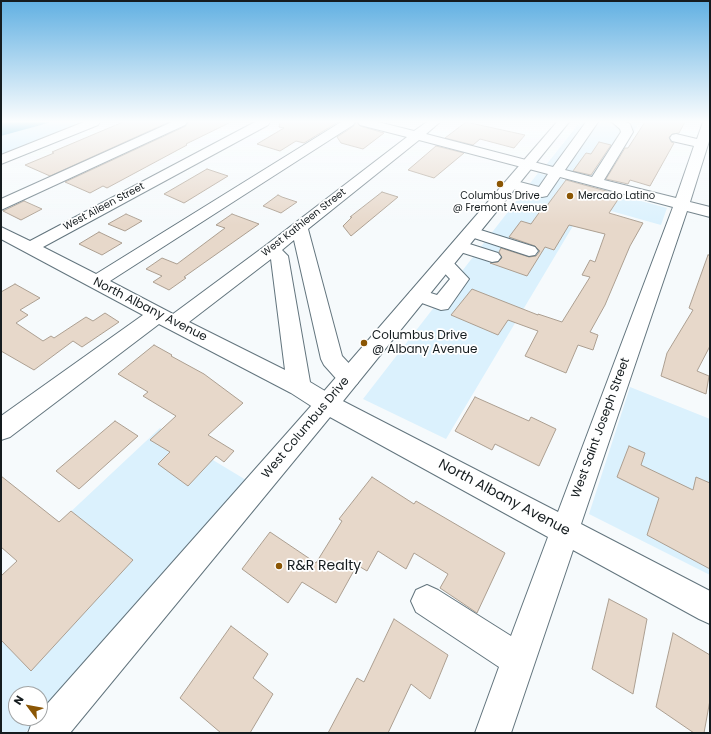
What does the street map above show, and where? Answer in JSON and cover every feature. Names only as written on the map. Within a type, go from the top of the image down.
[{"type":"street","points":[[1,205],[107,156]]},
{"type":"street","name":"West Aileen Street","points":[[29,248],[200,156]]},
{"type":"street","points":[[96,282],[295,156]]},
{"type":"street","name":"West Kathleen Street","points":[[1,430],[271,250],[390,156]]},
{"type":"street","points":[[497,156],[710,212]]},
{"type":"street","name":"West Columbus Drive","points":[[46,733],[327,404],[528,164],[537,156]]},
{"type":"street","points":[[512,184],[542,193],[557,172],[560,156]]},
{"type":"street","points":[[596,182],[612,156]]},
{"type":"street","name":"West Saint Joseph Street","points":[[493,733],[697,156]]},
{"type":"street","points":[[299,227],[332,359],[349,378]]},
{"type":"street","name":"North Albany Avenue","points":[[1,232],[29,248],[299,387],[327,404],[710,608]]},
{"type":"street","points":[[466,239],[529,251]]},
{"type":"street","points":[[466,239],[492,257]]},
{"type":"street","points":[[271,250],[279,256],[299,387]]},
{"type":"street","points":[[427,601],[519,660]]},
{"type":"shaded area","points":[[553,156],[620,156],[605,181],[546,165]]},
{"type":"shaded area","points":[[538,173],[667,208],[661,225],[586,204],[446,439],[363,399]]},
{"type":"shaded area","points":[[630,387],[710,419],[710,575],[589,514]]},
{"type":"shaded area","points":[[160,428],[246,480],[48,707],[48,686],[8,686],[8,726],[31,726],[25,733],[1,733],[1,577]]},
{"type":"building","points":[[46,156],[94,156],[50,176],[25,165]]},
{"type":"building","points":[[121,156],[166,156],[107,188],[103,186],[90,193],[65,182]]},
{"type":"building","points":[[424,156],[460,156],[434,178],[408,170]]},
{"type":"building","points":[[584,156],[603,156],[591,175],[573,171]]},
{"type":"building","points":[[620,156],[667,156],[650,186],[630,180],[628,184],[606,179]]},
{"type":"building","points":[[207,169],[228,176],[184,203],[164,194]]},
{"type":"building","points":[[566,180],[621,195],[609,213],[643,223],[630,246],[605,305],[590,332],[598,335],[593,350],[578,345],[566,373],[525,356],[538,331],[508,320],[498,335],[451,315],[472,289],[538,315],[562,322],[590,277],[582,275],[590,260],[595,262],[605,234],[569,225],[554,250],[545,247],[527,276],[490,263],[498,262],[502,258],[499,252],[501,248],[529,257],[536,256],[540,251],[535,246],[509,237],[521,221],[531,224],[541,210],[543,211]]},
{"type":"building","points":[[382,192],[398,197],[351,236],[343,226],[352,217],[350,217]]},
{"type":"building","points":[[278,195],[297,202],[281,213],[263,206]]},
{"type":"building","points":[[24,201],[42,209],[21,220],[3,211]]},
{"type":"building","points":[[126,214],[142,221],[125,231],[108,224]]},
{"type":"building","points":[[232,214],[259,224],[184,277],[186,278],[169,290],[153,282],[162,276],[146,269],[162,258],[177,264],[225,228],[216,225]]},
{"type":"building","points":[[99,232],[122,243],[102,255],[79,244]]},
{"type":"building","points":[[708,255],[710,255],[710,346],[697,371],[709,376],[706,394],[661,376],[667,353],[693,310],[689,308]]},
{"type":"building","points":[[15,284],[40,298],[20,310],[28,315],[16,323],[43,341],[51,336],[54,338],[86,317],[93,321],[105,313],[119,322],[82,347],[73,341],[34,370],[1,351],[1,292]]},
{"type":"building","points":[[154,345],[204,374],[243,403],[208,435],[234,451],[224,462],[216,456],[188,486],[158,464],[170,452],[150,440],[176,416],[143,396],[148,392],[118,374]]},
{"type":"building","points":[[475,397],[529,421],[531,417],[556,429],[539,466],[495,444],[492,450],[455,431]]},
{"type":"building","points":[[115,421],[138,436],[79,489],[56,471]]},
{"type":"building","points":[[629,446],[645,453],[641,465],[693,490],[696,477],[710,483],[710,569],[647,535],[659,498],[617,477]]},
{"type":"building","points":[[1,476],[59,522],[71,511],[133,560],[31,671],[1,640],[1,576],[17,561],[1,547]]},
{"type":"building","points":[[372,477],[414,504],[416,501],[505,553],[477,613],[440,588],[448,574],[414,553],[406,569],[378,551],[367,571],[357,565],[336,603],[302,582],[288,603],[242,569],[270,532],[316,563],[342,521],[339,519]]},
{"type":"building","points":[[609,599],[647,619],[633,694],[592,669]]},
{"type":"building","points":[[394,619],[448,655],[430,699],[411,684],[388,733],[328,733],[357,678],[364,682]]},
{"type":"building","points":[[231,626],[268,654],[253,678],[273,694],[250,733],[221,733],[180,698]]},
{"type":"building","points":[[673,633],[710,655],[710,700],[704,733],[694,733],[656,707]]},
{"type":"place","name":"Columbus Drive @ Fremont Avenue","points":[[500,184]]},
{"type":"place","name":"Mercado Latino","points":[[570,196]]},
{"type":"place","name":"Columbus Drive @ Albany Avenue","points":[[364,343]]},
{"type":"place","name":"R&R Realty","points":[[279,566]]}]
